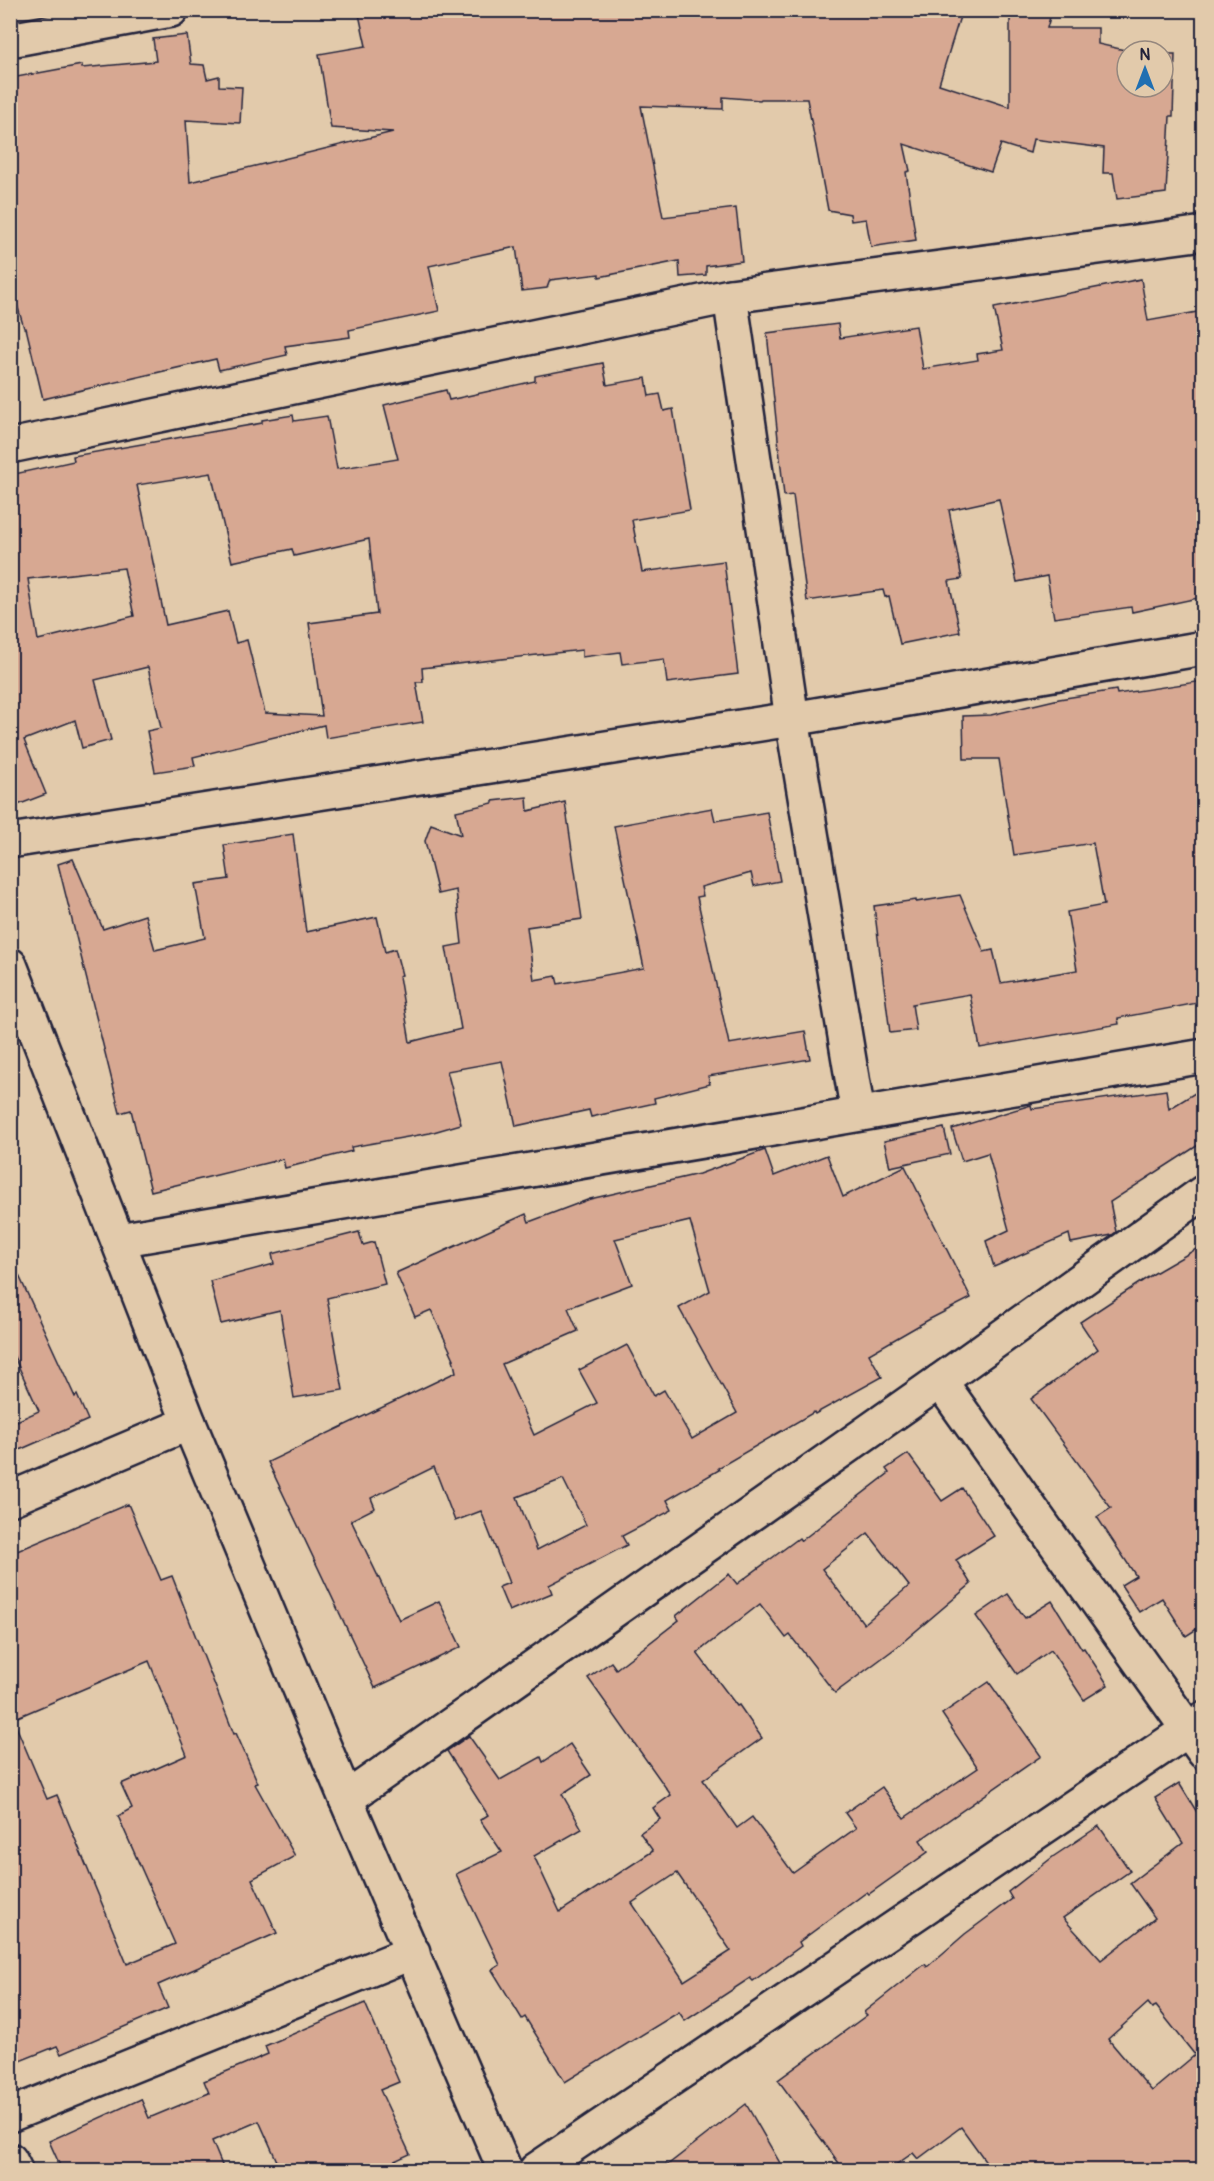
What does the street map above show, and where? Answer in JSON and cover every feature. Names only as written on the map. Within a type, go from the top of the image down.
[{"type":"street","points":[[10,40],[171,10]]},
{"type":"street","points":[[10,446],[729,296],[1203,232]]},
{"type":"street","points":[[729,296],[792,719],[858,1114]]},
{"type":"street","points":[[10,841],[792,719],[1203,648]]},
{"type":"street","points":[[10,965],[189,1422],[346,1799],[505,2170]]},
{"type":"street","points":[[118,1240],[1203,1056]]},
{"type":"street","points":[[346,1799],[940,1381],[1203,1192]]},
{"type":"street","points":[[536,2170],[1198,1734],[940,1381]]},
{"type":"street","points":[[10,1499],[189,1422]]},
{"type":"street","points":[[10,2115],[412,1952]]},
{"type":"street","points":[[10,2160],[15,2170]]},
{"type":"building","points":[[358,10],[962,10],[939,84],[1010,107],[1010,10],[1052,10],[1047,28],[1098,28],[1098,44],[1115,48],[1115,99],[1174,99],[1173,116],[1170,116],[1166,193],[1117,199],[1113,173],[1103,173],[1104,148],[1033,139],[1030,153],[1001,144],[991,172],[904,144],[910,171],[906,172],[916,240],[871,247],[866,219],[851,221],[850,214],[828,210],[807,99],[760,100],[723,97],[723,109],[641,106],[663,217],[736,208],[742,261],[706,266],[706,275],[680,277],[679,261],[599,277],[599,274],[550,280],[547,288],[522,291],[516,247],[429,266],[439,311],[349,330],[350,337],[285,346],[287,355],[219,370],[216,359],[43,399],[26,328],[24,328],[10,281],[10,110],[17,109],[11,78],[82,65],[82,68],[156,61],[153,39],[187,35],[191,64],[204,65],[207,79],[219,76],[219,86],[242,87],[240,123],[186,120],[190,182],[393,132],[331,128],[319,54],[366,46]]},
{"type":"building","points":[[1141,279],[1148,321],[1203,311],[1203,597],[1132,612],[1131,607],[1054,618],[1047,576],[1017,582],[999,499],[949,510],[962,579],[949,581],[960,632],[900,644],[889,596],[885,597],[883,590],[807,601],[793,495],[784,496],[767,333],[838,324],[840,338],[916,326],[923,369],[978,360],[977,354],[1003,350],[994,308]]},
{"type":"building","points":[[603,363],[607,385],[646,378],[649,396],[660,394],[664,411],[673,409],[690,510],[632,520],[642,572],[724,561],[738,674],[667,683],[664,659],[622,664],[620,652],[582,657],[582,650],[422,668],[423,682],[416,682],[423,722],[326,738],[324,725],[193,757],[195,766],[155,772],[147,731],[161,728],[148,667],[95,680],[111,740],[82,748],[75,720],[24,740],[46,794],[10,808],[10,475],[74,461],[73,456],[262,423],[262,420],[293,415],[294,421],[327,416],[337,469],[398,459],[384,405],[446,390],[449,400],[535,381],[535,376]],"holes":[[[211,473],[232,562],[292,549],[294,556],[369,539],[377,614],[309,623],[322,716],[265,713],[247,640],[236,643],[228,611],[166,625],[137,485]],[[124,568],[134,616],[38,640],[28,579]]]},
{"type":"building","points":[[1203,681],[1203,1002],[1118,1018],[1119,1024],[980,1048],[970,994],[912,1004],[916,1030],[890,1033],[874,906],[960,895],[984,952],[993,950],[1001,983],[1077,970],[1067,912],[1104,905],[1093,843],[1014,855],[999,759],[964,759],[963,716],[991,715],[1059,699],[1116,690],[1117,694]]},
{"type":"building","points":[[527,797],[528,811],[565,802],[582,919],[527,927],[534,980],[556,976],[558,984],[644,968],[614,826],[712,808],[715,821],[767,812],[780,881],[754,886],[751,873],[701,887],[703,896],[697,897],[729,1044],[805,1031],[810,1059],[708,1076],[710,1084],[654,1098],[655,1103],[591,1117],[589,1110],[516,1126],[502,1061],[447,1071],[461,1124],[430,1133],[351,1147],[352,1151],[285,1168],[283,1159],[151,1191],[131,1110],[120,1113],[58,864],[73,859],[103,929],[145,915],[155,950],[205,938],[195,884],[229,879],[224,845],[293,834],[306,932],[377,917],[385,952],[395,949],[402,975],[399,976],[410,1042],[461,1029],[446,947],[462,944],[456,890],[438,894],[425,841],[431,824],[461,835],[456,811],[493,803],[493,801]]},
{"type":"building","points":[[1203,1088],[1203,1142],[1110,1202],[1116,1232],[1112,1235],[1071,1243],[1069,1234],[994,1267],[986,1241],[1009,1230],[988,1153],[962,1161],[952,1129],[1031,1105],[1032,1109],[1166,1090],[1169,1109]]},
{"type":"building","points":[[944,1128],[950,1154],[890,1167],[884,1141]]},
{"type":"building","points":[[765,1150],[774,1176],[827,1155],[843,1197],[905,1166],[971,1298],[869,1354],[882,1377],[815,1414],[814,1412],[718,1468],[719,1470],[667,1500],[672,1510],[622,1536],[627,1545],[549,1585],[552,1593],[509,1611],[499,1587],[509,1583],[481,1511],[455,1521],[434,1467],[371,1498],[375,1508],[351,1520],[399,1620],[439,1601],[461,1647],[375,1688],[268,1462],[456,1372],[454,1359],[431,1310],[415,1317],[396,1273],[526,1214],[529,1222],[590,1199],[699,1174]],"holes":[[[690,1221],[710,1291],[679,1308],[737,1413],[692,1439],[664,1390],[654,1396],[627,1345],[579,1370],[597,1403],[534,1435],[502,1364],[578,1331],[568,1308],[632,1284],[615,1239]],[[563,1479],[586,1525],[537,1550],[517,1497]]]},
{"type":"building","points":[[359,1232],[363,1245],[374,1242],[385,1284],[327,1298],[343,1390],[294,1398],[280,1310],[221,1324],[210,1281],[274,1264],[272,1254]]},
{"type":"building","points":[[1203,1245],[1203,1625],[1186,1636],[1162,1598],[1139,1612],[1121,1585],[1136,1576],[1097,1517],[1111,1508],[1031,1399],[1098,1349],[1080,1322],[1153,1274]]},
{"type":"building","points":[[10,1256],[75,1397],[77,1395],[88,1420],[10,1454],[10,1424],[39,1411],[10,1348]]},
{"type":"building","points":[[908,1454],[942,1501],[962,1488],[994,1536],[956,1560],[971,1584],[897,1647],[835,1693],[790,1635],[786,1638],[760,1604],[697,1653],[762,1738],[703,1780],[737,1828],[752,1817],[793,1873],[856,1828],[845,1813],[882,1787],[904,1818],[978,1768],[942,1714],[989,1682],[1041,1756],[920,1840],[928,1852],[869,1894],[867,1892],[799,1942],[801,1946],[753,1981],[750,1978],[685,2021],[679,2012],[565,2082],[525,2017],[522,2019],[492,1970],[500,1965],[456,1874],[502,1852],[480,1820],[488,1815],[447,1751],[469,1736],[500,1780],[541,1757],[543,1762],[570,1744],[591,1775],[562,1794],[582,1829],[534,1856],[560,1912],[653,1851],[640,1833],[660,1819],[653,1808],[671,1795],[588,1678],[611,1662],[616,1669],[679,1620],[676,1616],[729,1574],[737,1584],[799,1538],[801,1541],[889,1473],[886,1469]],"holes":[[[868,1533],[909,1586],[864,1624],[822,1569]],[[677,1873],[731,1951],[684,1981],[632,1903]]]},
{"type":"building","points":[[128,1504],[161,1580],[172,1576],[234,1734],[236,1733],[258,1783],[255,1784],[295,1856],[252,1879],[277,1933],[158,1985],[168,2008],[61,2054],[57,2046],[10,2065],[10,1554]],"holes":[[[149,1661],[187,1755],[121,1784],[132,1808],[118,1816],[175,1944],[127,1964],[57,1795],[47,1799],[13,1719]]]},
{"type":"building","points":[[1008,1594],[1025,1618],[1052,1601],[1108,1685],[1084,1700],[1051,1650],[1017,1674],[976,1616]]},
{"type":"building","points":[[1179,1783],[1203,1822],[1203,2170],[992,2170],[961,2127],[918,2159],[913,2153],[888,2170],[844,2170],[778,2080],[867,2015],[864,2012],[925,1964],[927,1967],[965,1934],[1012,1899],[1008,1892],[1054,1856],[1099,1826],[1130,1871],[1063,1918],[1101,1960],[1155,1918],[1130,1883],[1183,1843],[1155,1798]],"holes":[[[1148,2003],[1152,2008],[1156,2006],[1195,2055],[1152,2091],[1108,2039]]]},
{"type":"building","points":[[365,2003],[399,2082],[380,2090],[410,2154],[375,2170],[281,2170],[259,2121],[212,2141],[224,2170],[62,2170],[49,2141],[141,2099],[149,2118],[209,2093],[204,2081],[268,2054],[265,2046]]},
{"type":"building","points":[[746,2104],[784,2170],[661,2170]]}]
